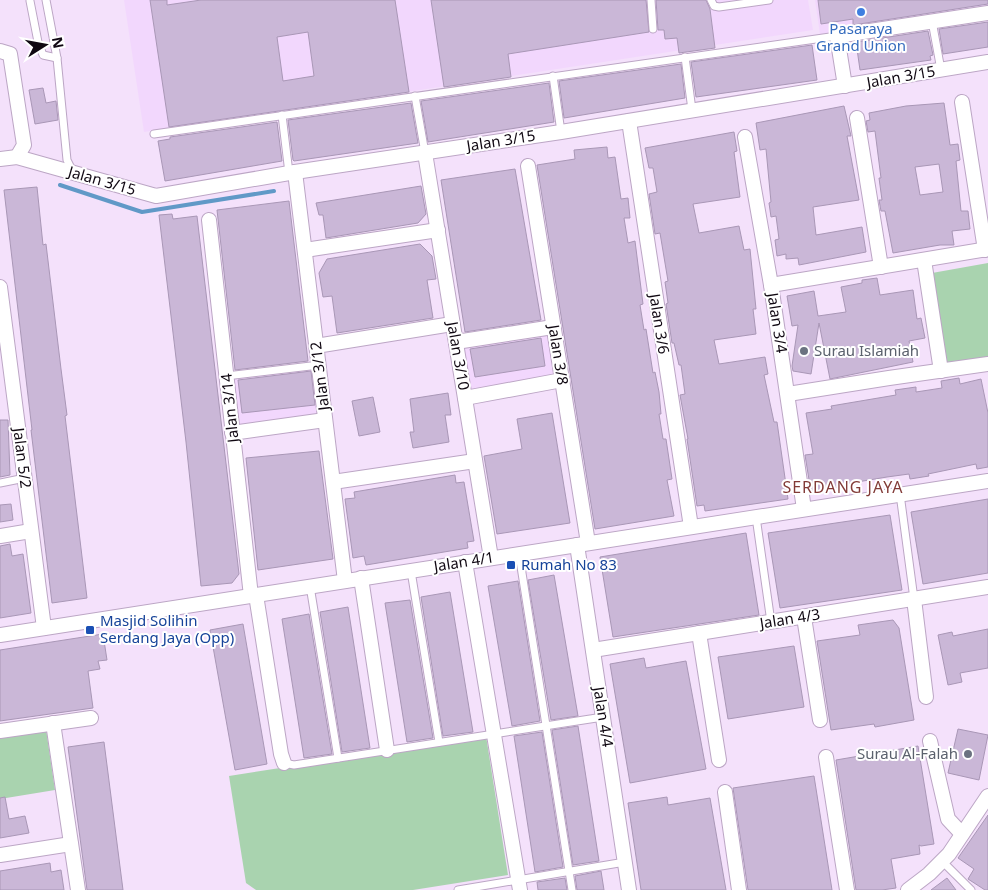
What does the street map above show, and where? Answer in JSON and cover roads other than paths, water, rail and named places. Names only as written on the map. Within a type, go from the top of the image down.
[{"type":"street","points":[[845,86],[837,36],[988,13]]},
{"type":"street","points":[[0,51],[10,54],[24,145],[17,156],[0,159]]},
{"type":"street","name":"Jalan 3/15","points":[[17,156],[156,196],[988,62]]},
{"type":"street","points":[[771,285],[986,250],[962,102]]},
{"type":"street","points":[[857,118],[880,267]]},
{"type":"street","name":"Jalan 3/6","points":[[629,121],[691,527]]},
{"type":"street","name":"Jalan 3/4","points":[[745,137],[771,285],[804,509]]},
{"type":"street","name":"Jalan 3/10","points":[[425,153],[491,558]]},
{"type":"street","name":"Jalan 3/8","points":[[528,166],[562,380],[582,544]]},
{"type":"street","name":"Jalan 3/12","points":[[292,173],[305,250],[345,581]]},
{"type":"street","name":"Jalan 3/14","points":[[210,220],[232,433],[253,595],[284,763]]},
{"type":"street","points":[[305,250],[438,230]]},
{"type":"street","points":[[924,260],[941,370]]},
{"type":"street","name":"Jalan 5/2","points":[[0,287],[4,358],[24,478],[44,628]]},
{"type":"street","points":[[316,346],[452,324]]},
{"type":"street","points":[[456,342],[554,327]]},
{"type":"street","points":[[788,394],[988,364]]},
{"type":"street","points":[[465,398],[562,380]]},
{"type":"street","points":[[232,433],[325,420]]},
{"type":"street","points":[[333,482],[475,461]]},
{"type":"street","name":"Jalan 4/1","points":[[0,634],[988,481]]},
{"type":"street","points":[[0,536],[32,532]]},
{"type":"street","name":"Jalan 4/4","points":[[582,544],[593,650],[629,890]]},
{"type":"street","points":[[465,562],[519,885]]},
{"type":"street","points":[[361,578],[387,750]]},
{"type":"street","name":"Jalan 4/3","points":[[593,650],[988,588]]},
{"type":"street","points":[[914,599],[926,697]]},
{"type":"street","points":[[804,617],[820,720]]},
{"type":"street","points":[[699,633],[719,760]]},
{"type":"street","points":[[0,731],[91,718]]},
{"type":"street","points":[[53,723],[78,890]]},
{"type":"street","points":[[930,741],[948,819],[962,834]]},
{"type":"street","points":[[826,757],[847,890]]},
{"type":"street","points":[[725,792],[740,890]]},
{"type":"street","points":[[908,890],[949,854],[988,796]]},
{"type":"street","points":[[0,855],[71,844]]},
{"type":"lane","points":[[46,0],[57,58],[68,160],[73,173]]},
{"type":"lane","points":[[651,0],[653,29]]},
{"type":"lane","points":[[711,0],[714,6],[719,8],[769,0]]},
{"type":"lane","points":[[30,1],[38,42],[43,55],[57,58]]},
{"type":"lane","points":[[932,21],[941,70]]},
{"type":"lane","points":[[154,134],[837,36]]},
{"type":"lane","points":[[685,58],[692,110]]},
{"type":"lane","points":[[553,76],[561,132]]},
{"type":"lane","points":[[415,96],[425,153]]},
{"type":"lane","points":[[282,115],[292,173]]},
{"type":"lane","points":[[226,376],[319,365]]},
{"type":"lane","points":[[0,483],[24,478]]},
{"type":"lane","points":[[900,494],[914,599]]},
{"type":"lane","points":[[756,517],[771,622]]},
{"type":"lane","points":[[519,554],[572,890]]},
{"type":"lane","points":[[410,571],[439,742]]},
{"type":"lane","points":[[310,586],[338,758]]},
{"type":"lane","points":[[284,763],[294,765],[603,717]]},
{"type":"lane","points":[[942,861],[971,890]]},
{"type":"lane","points":[[458,890],[519,885],[569,871],[625,862]]},
{"type":"waterway","points":[[60,185],[142,212],[274,191]]},
{"type":"place","name":"Pasaraya Grand Union","points":[[861,12]]},
{"type":"place","name":"Surau Islamiah","points":[[804,351]]},
{"type":"place","name":"Rumah No 83","points":[[511,565]]},
{"type":"place","name":"Masjid Solihin Serdang Jaya (Opp)","points":[[90,630]]},
{"type":"place","name":"Surau Al-Falah","points":[[968,754]]},
{"type":"district","name":"SERDANG JAYA","points":[[843,487]]}]
